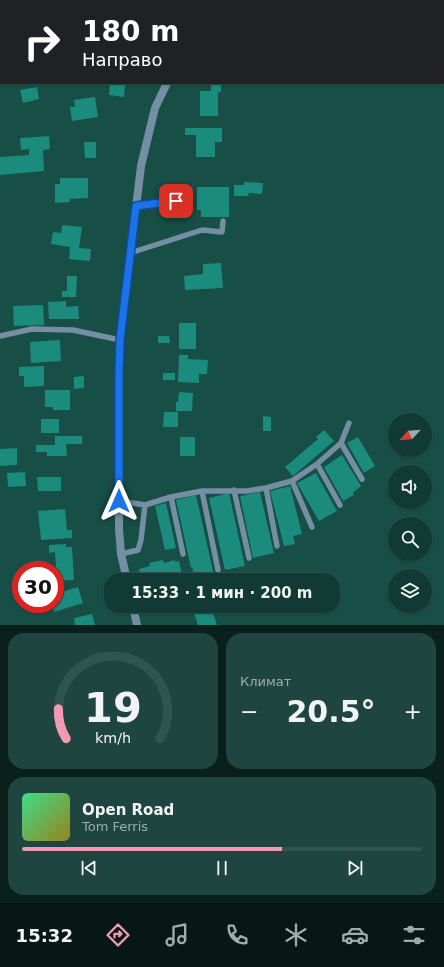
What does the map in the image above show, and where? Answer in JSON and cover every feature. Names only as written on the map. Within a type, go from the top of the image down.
[{"type":"street","points":[[125,573],[121,554],[119,529],[120,340],[141,166],[155,108],[167,84]]},
{"type":"street","points":[[134,613],[137,625]]},
{"type":"lane","points":[[136,206],[176,201]]},
{"type":"lane","points":[[130,253],[202,230],[222,232],[223,221]]},
{"type":"lane","points":[[0,336],[32,329],[73,330],[120,340]]},
{"type":"lane","points":[[119,501],[145,505],[171,497],[202,491],[247,491],[292,481],[317,464],[341,443],[349,423]]},
{"type":"lane","points":[[341,443],[362,479]]},
{"type":"lane","points":[[317,464],[340,505]]},
{"type":"lane","points":[[292,481],[312,527]]},
{"type":"lane","points":[[266,488],[277,546]]},
{"type":"lane","points":[[234,490],[249,558]]},
{"type":"lane","points":[[202,491],[218,570]]},
{"type":"lane","points":[[171,497],[183,554]]},
{"type":"lane","points":[[121,554],[138,550],[141,540],[145,505]]},
{"type":"building","points":[[110,84],[125,85],[124,97],[109,95]]},
{"type":"building","points":[[211,84],[221,84],[221,92],[218,92],[218,116],[200,116],[200,91],[211,91]]},
{"type":"building","points":[[37,87],[39,99],[23,103],[20,90]]},
{"type":"building","points":[[95,97],[98,117],[72,121],[70,107],[75,107],[74,100]]},
{"type":"building","points":[[185,128],[222,128],[222,142],[215,142],[215,157],[196,157],[196,135],[185,135]]},
{"type":"building","points":[[49,136],[50,149],[43,150],[44,171],[0,175],[0,157],[29,155],[29,149],[21,150],[20,138]]},
{"type":"building","points":[[84,142],[96,142],[96,158],[85,158]]},
{"type":"building","points":[[60,178],[88,178],[88,198],[70,199],[70,202],[55,203],[55,184],[60,184]]},
{"type":"building","points":[[244,182],[263,183],[262,194],[248,193],[249,196],[234,196],[234,185],[244,185]]},
{"type":"building","points":[[197,187],[229,187],[229,217],[201,217],[201,210],[197,210]]},
{"type":"building","points":[[62,225],[82,227],[79,248],[91,249],[90,261],[69,259],[70,247],[51,244],[53,232],[61,233]]},
{"type":"building","points":[[221,263],[223,288],[185,290],[184,276],[203,274],[203,264]]},
{"type":"building","points":[[67,276],[77,276],[76,297],[62,297],[62,291],[67,291]]},
{"type":"building","points":[[66,301],[66,307],[78,306],[79,319],[49,319],[48,302]]},
{"type":"building","points":[[43,305],[44,325],[14,326],[13,306]]},
{"type":"building","points":[[179,323],[196,323],[196,349],[179,349]]},
{"type":"building","points":[[158,336],[169,336],[170,343],[158,343]]},
{"type":"building","points":[[60,340],[61,361],[31,363],[30,342]]},
{"type":"building","points":[[179,355],[188,355],[188,359],[208,360],[207,374],[199,374],[199,383],[178,382]]},
{"type":"building","points":[[44,366],[44,386],[24,387],[24,376],[19,376],[19,367]]},
{"type":"building","points":[[163,373],[175,373],[175,380],[163,380]]},
{"type":"building","points":[[84,376],[84,388],[74,389],[74,377]]},
{"type":"building","points":[[45,390],[70,390],[70,410],[53,410],[53,407],[45,407]]},
{"type":"building","points":[[179,392],[193,393],[192,411],[176,411],[176,402],[178,402]]},
{"type":"building","points":[[164,412],[178,412],[178,427],[163,427]]},
{"type":"building","points":[[263,416],[271,417],[271,431],[263,431]]},
{"type":"building","points":[[41,419],[59,419],[59,433],[41,433]]},
{"type":"building","points":[[324,430],[334,441],[293,476],[285,467],[318,439],[316,437]]},
{"type":"building","points":[[55,436],[82,436],[82,444],[66,444],[67,456],[47,456],[47,452],[36,452],[36,445],[55,445]]},
{"type":"building","points":[[180,437],[195,437],[195,456],[180,456]]},
{"type":"building","points":[[358,437],[375,466],[364,473],[347,443]]},
{"type":"building","points":[[17,448],[17,465],[0,466],[0,449]]},
{"type":"building","points":[[342,455],[361,486],[353,493],[354,495],[343,501],[324,467]]},
{"type":"building","points":[[25,472],[26,486],[8,487],[7,473]]},
{"type":"building","points":[[316,473],[337,511],[319,521],[297,483]]},
{"type":"building","points":[[37,477],[61,477],[61,491],[38,491]]},
{"type":"building","points":[[290,486],[302,534],[293,536],[295,544],[284,546],[270,491]]},
{"type":"building","points":[[260,492],[274,553],[253,558],[240,496]]},
{"type":"building","points":[[229,493],[245,566],[225,570],[209,498]]},
{"type":"building","points":[[196,495],[214,573],[194,573],[192,567],[191,568],[176,500]]},
{"type":"building","points":[[166,503],[176,548],[165,550],[155,506]]},
{"type":"building","points":[[65,509],[67,530],[72,530],[72,538],[41,540],[38,511]]},
{"type":"building","points":[[66,544],[66,547],[72,547],[74,580],[64,581],[64,561],[56,561],[55,552],[49,553],[49,545]]},
{"type":"building","points":[[163,560],[164,563],[175,560],[175,562],[179,561],[182,573],[140,573],[139,569],[150,566],[149,563]]},
{"type":"building","points":[[78,587],[83,603],[64,609],[64,591]]},
{"type":"building","points":[[194,613],[213,613],[217,625],[198,625]]},
{"type":"building","points":[[92,614],[95,625],[75,625],[74,618]]},
{"type":"route","points":[[119,501],[120,340],[136,206],[176,201]]}]
